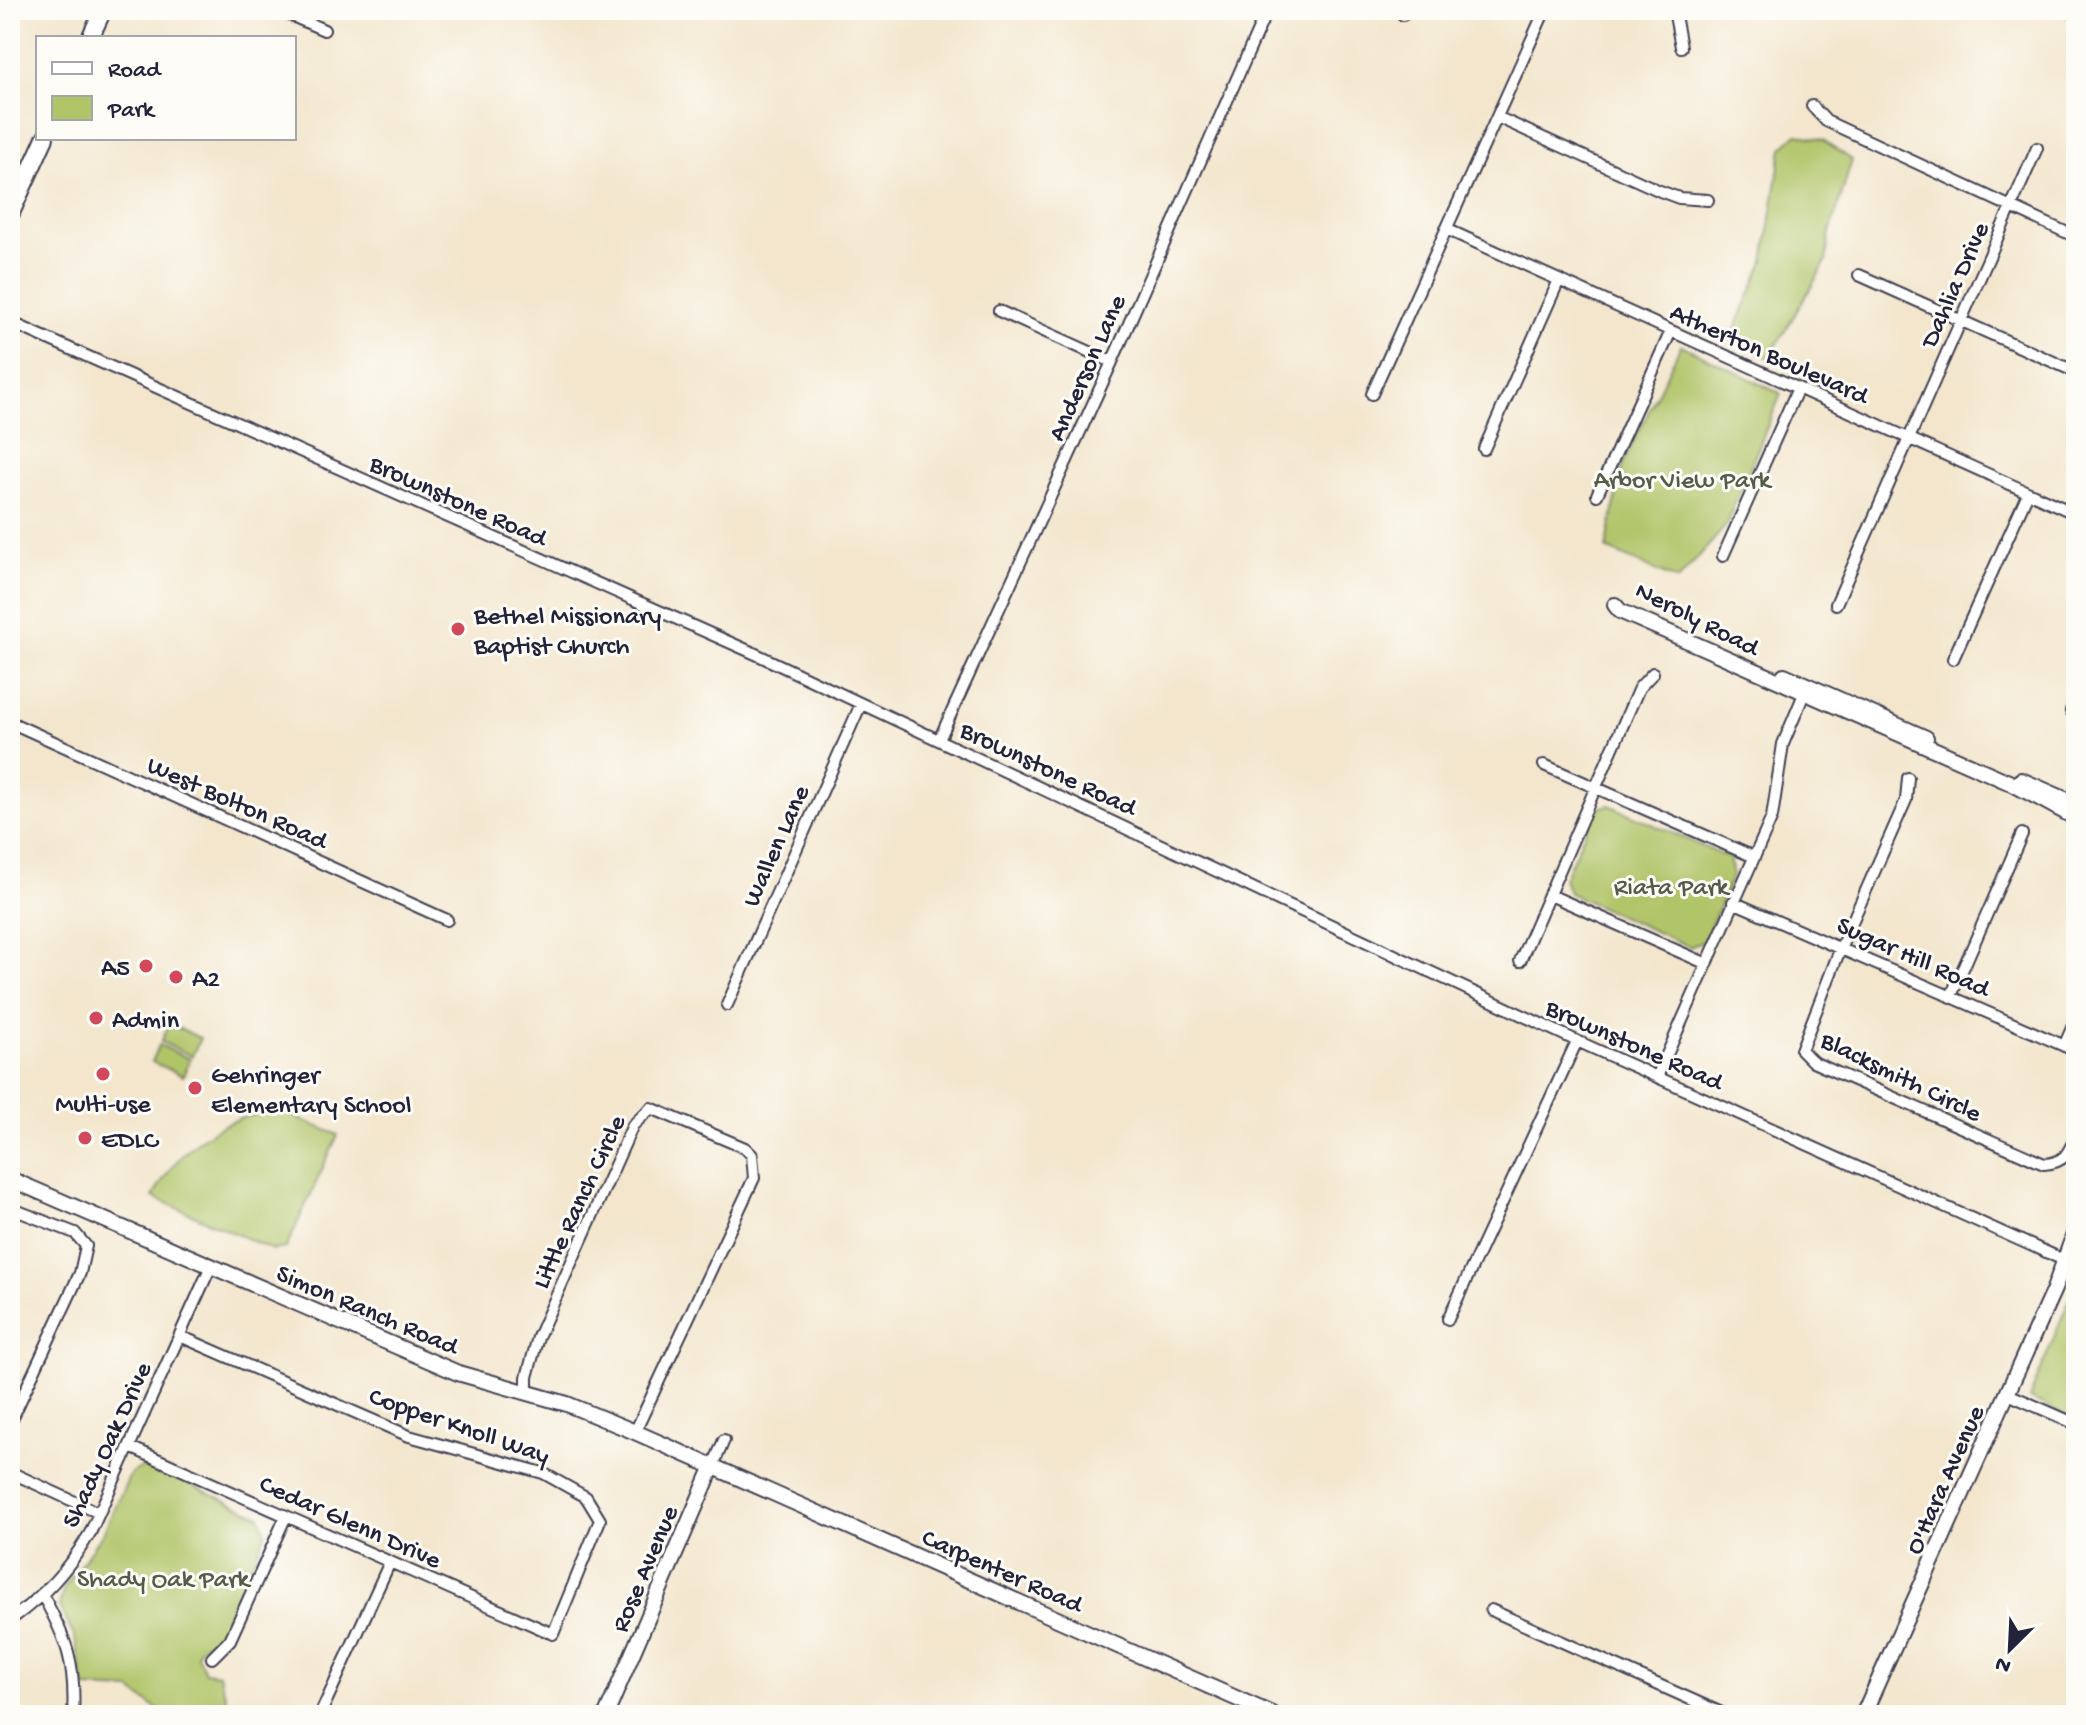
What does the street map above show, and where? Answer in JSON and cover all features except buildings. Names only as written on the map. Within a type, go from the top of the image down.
[{"type":"main road","points":[[91,36],[103,10]]},
{"type":"main road","points":[[10,215],[18,177],[44,140]]},
{"type":"street","points":[[279,10],[324,30]]},
{"type":"street","name":"Anderson Lane","points":[[939,740],[1112,362],[1267,10]]},
{"type":"street","points":[[1372,394],[1545,10]]},
{"type":"street","points":[[1674,10],[1681,47]]},
{"type":"street","points":[[2067,10],[2076,14]]},
{"type":"street","points":[[1812,106],[1826,121],[2076,237]]},
{"type":"street","points":[[1497,117],[1660,191],[1679,198],[1708,200]]},
{"type":"street","name":"Dahlia Drive","points":[[1836,604],[2037,148]]},
{"type":"street","name":"Atherton Boulevard","points":[[1446,229],[2076,514]]},
{"type":"street","points":[[1859,275],[2076,372]]},
{"type":"street","points":[[1484,449],[1559,280]]},
{"type":"street","points":[[999,311],[1112,362]]},
{"type":"street","name":"Brownstone Road","points":[[10,322],[861,704],[1577,1041],[2071,1255]]},
{"type":"street","points":[[1597,495],[1671,331]]},
{"type":"street","points":[[1723,556],[1798,388]]},
{"type":"street","points":[[1953,659],[2028,493]]},
{"type":"street","name":"Neroly Road","points":[[2076,804],[1806,690],[1620,611],[1615,605],[1623,605],[1806,690],[2013,784],[2076,818]]},
{"type":"street","points":[[1520,961],[1639,688],[1653,673]]},
{"type":"street","points":[[1657,1077],[1772,817],[1783,744],[1806,690]]},
{"type":"street","points":[[2071,711],[2076,699]]},
{"type":"street","name":"Wallen Lane","points":[[727,1005],[861,704]]},
{"type":"street","name":"West Bolton Road","points":[[10,722],[447,920]]},
{"type":"street","points":[[1544,765],[1754,857]]},
{"type":"street","name":"Blacksmith Circle","points":[[1908,778],[1906,800],[1841,947],[1801,1050],[1813,1062],[2044,1164],[2056,1164],[2068,1156],[2076,1136]]},
{"type":"street","points":[[1951,996],[2022,834]]},
{"type":"street","points":[[1550,895],[1705,963]]},
{"type":"street","name":"Sugar Hill Road","points":[[1733,902],[2076,1051]]},
{"type":"street","points":[[2064,1046],[2076,1019]]},
{"type":"street","points":[[1448,1319],[1577,1041]]},
{"type":"street","name":"Little Ranch Circle","points":[[527,1394],[527,1377],[538,1337],[633,1125],[651,1108],[667,1112],[745,1148],[752,1155],[754,1178],[635,1432]]},
{"type":"street","name":"Simon Ranch Road","points":[[10,1179],[458,1373],[567,1404],[713,1466]]},
{"type":"street","points":[[10,1208],[75,1233],[86,1246],[80,1273],[10,1423]]},
{"type":"street","name":"O'Hara Avenue","points":[[1863,1715],[2071,1255],[2076,1229]]},
{"type":"street","name":"Shady Oak Drive","points":[[10,1620],[43,1596],[69,1568],[99,1513],[211,1266]]},
{"type":"street","name":"Copper Knoll Way","points":[[180,1336],[409,1436],[543,1473],[586,1497],[600,1520],[553,1634]]},
{"type":"street","points":[[2008,1394],[2076,1424]]},
{"type":"street","name":"Rose Avenue","points":[[606,1715],[724,1440]]},
{"type":"street","name":"Cedar Glenn Drive","points":[[130,1447],[553,1634]]},
{"type":"street","name":"Carpenter Road","points":[[713,1466],[1274,1715]]},
{"type":"street","points":[[10,1472],[99,1513]]},
{"type":"street","points":[[212,1658],[230,1640],[286,1516]]},
{"type":"street","points":[[320,1715],[390,1562]]},
{"type":"street","points":[[43,1596],[68,1643],[75,1683],[73,1715]]},
{"type":"street","points":[[1491,1610],[1726,1715]]},
{"type":"green space","points":[[1797,134],[1823,140],[1852,160],[1829,236],[1826,262],[1769,358],[1731,339],[1764,262],[1782,148]]},
{"type":"green space","name":"Arbor View Park","points":[[1681,345],[1781,394],[1725,527],[1678,580],[1606,549],[1623,464]]},
{"type":"green space","name":"Riata Park","points":[[1609,805],[1729,858],[1733,875],[1704,941],[1690,947],[1569,893],[1564,879],[1595,809]]},
{"type":"green space","points":[[169,1024],[200,1038],[192,1056],[161,1042]]},
{"type":"green space","points":[[159,1045],[190,1059],[183,1076],[152,1062]]},
{"type":"green space","points":[[281,1111],[338,1135],[286,1248],[272,1250],[153,1197],[176,1162],[205,1136],[239,1119]]},
{"type":"green space","points":[[2076,1283],[2076,1420],[2029,1399]]},
{"type":"green space","name":"Shady Oak Park","points":[[147,1465],[260,1516],[266,1533],[219,1635],[200,1647],[197,1655],[205,1672],[219,1674],[231,1715],[165,1715],[131,1690],[85,1688],[75,1638],[59,1606],[64,1588],[104,1531],[131,1473]]},
{"type":"place","name":"Bethel Missionary Baptist Church","points":[[458,629]]},
{"type":"place","name":"A5","points":[[146,966]]},
{"type":"place","name":"A2","points":[[176,977]]},
{"type":"place","name":"Admin","points":[[96,1018]]},
{"type":"place","name":"Multi-use","points":[[103,1074]]},
{"type":"place","name":"Gehringer Elementary School","points":[[195,1088]]},
{"type":"place","name":"EDLC","points":[[85,1138]]}]
